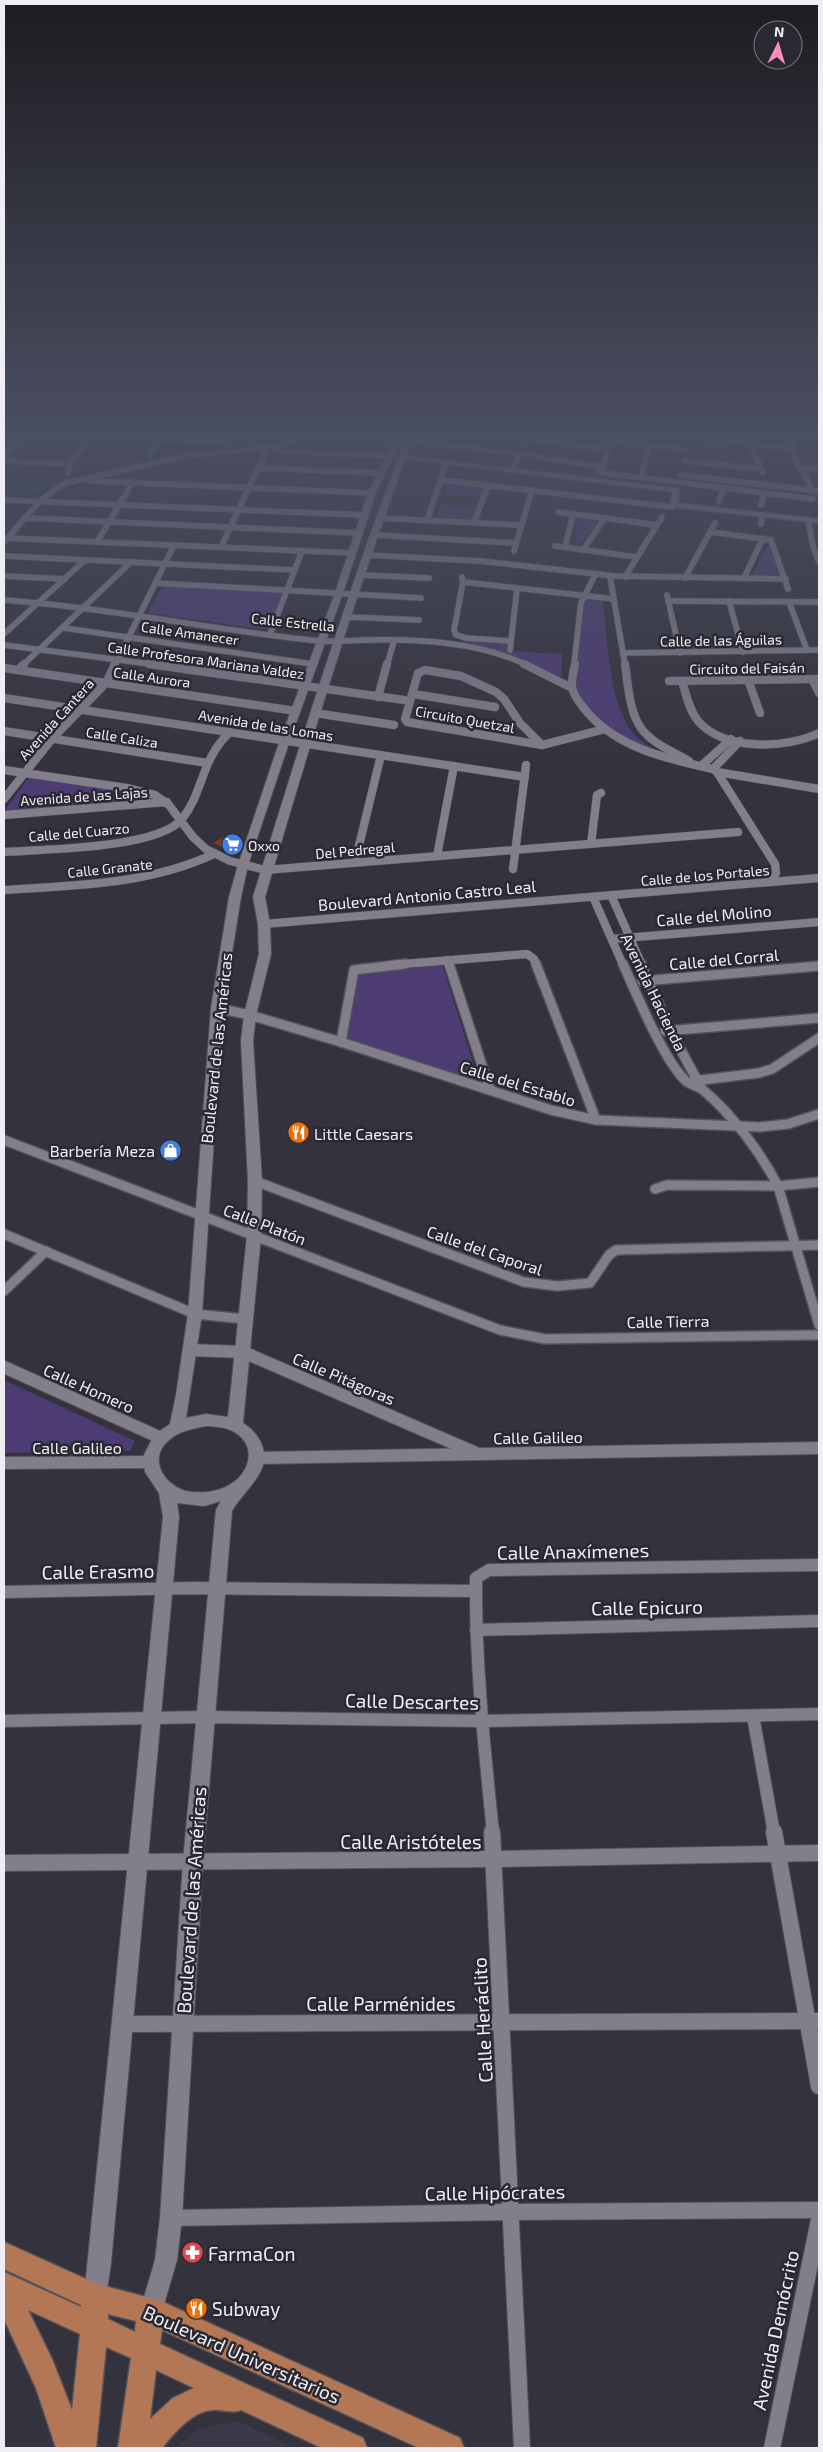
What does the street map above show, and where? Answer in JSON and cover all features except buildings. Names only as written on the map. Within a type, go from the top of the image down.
[{"type":"main road","name":"Boulevard de las Américas","points":[[177,1426],[194,1314],[216,1008],[235,897],[243,865],[285,740],[355,543]]},
{"type":"main road","name":"Boulevard de las Américas","points":[[235,1425],[254,1236],[255,1181],[248,1041],[250,1014],[265,954],[264,924],[259,898],[265,870],[322,689],[348,617],[371,543]]},
{"type":"main road","points":[[235,897],[259,898]]},
{"type":"main road","points":[[82,2448],[171,1518],[167,1492],[152,1475],[150,1462],[153,1449],[161,1438],[177,1426],[193,1421],[207,1420],[235,1425],[247,1434],[254,1444],[257,1458]]},
{"type":"main road","name":"Boulevard de las Américas","points":[[167,1492],[185,1499],[202,1501],[220,1498],[235,1491],[246,1482],[253,1472],[257,1458]]},
{"type":"main road","name":"Boulevard de las Américas","points":[[151,2311],[166,2260],[204,1717],[224,1510],[235,1491]]},
{"type":"main road","name":"Boulevard Universitarios","points":[[4,2255],[95,2297],[151,2311],[450,2448]]},
{"type":"main road","points":[[4,2285],[353,2448]]},
{"type":"main road","points":[[4,2293],[23,2325],[57,2402],[70,2448]]},
{"type":"main road","points":[[132,2448],[151,2311]]},
{"type":"main road","points":[[146,2448],[170,2419],[183,2407],[197,2400],[213,2396],[251,2400]]},
{"type":"street","points":[[134,543],[352,553]]},
{"type":"street","points":[[514,551],[516,543]]},
{"type":"street","points":[[583,550],[587,543]]},
{"type":"street","points":[[624,577],[645,543]]},
{"type":"street","points":[[685,578],[704,543]]},
{"type":"street","points":[[744,578],[760,543]]},
{"type":"street","points":[[773,543],[788,589]]},
{"type":"street","name":"Avenida Cantera","points":[[4,799],[52,739],[106,683],[174,545]]},
{"type":"street","points":[[555,546],[637,556]]},
{"type":"street","points":[[816,546],[819,562]]},
{"type":"street","points":[[270,634],[302,551]]},
{"type":"street","points":[[367,555],[487,561],[624,577],[786,579]]},
{"type":"street","points":[[4,556],[294,570]]},
{"type":"street","points":[[4,634],[85,560]]},
{"type":"street","points":[[18,670],[131,562]]},
{"type":"street","points":[[595,574],[584,597],[572,688],[583,708],[605,729],[637,748],[674,761],[819,789]]},
{"type":"street","points":[[361,575],[428,578]]},
{"type":"street","points":[[4,576],[65,578]]},
{"type":"street","points":[[610,576],[630,697],[642,728],[655,741],[693,764]]},
{"type":"street","points":[[510,640],[466,638],[456,635],[454,630],[463,579],[517,589],[614,599]]},
{"type":"street","points":[[155,583],[422,598]]},
{"type":"street","points":[[510,650],[517,589]]},
{"type":"street","points":[[680,653],[668,598],[819,602]]},
{"type":"street","name":"Calle Estrella","points":[[4,600],[40,602],[321,640],[394,641],[455,646],[510,658],[541,671],[572,688]]},
{"type":"street","points":[[729,601],[743,652]]},
{"type":"street","points":[[789,602],[807,650]]},
{"type":"street","points":[[348,617],[419,620]]},
{"type":"street","points":[[4,621],[18,622]]},
{"type":"street","name":"Calle Amanecer","points":[[64,628],[313,664]]},
{"type":"street","points":[[378,697],[394,641]]},
{"type":"street","name":"Calle Profesora Mariana Valdez","points":[[4,645],[42,648],[404,700]]},
{"type":"street","name":"Calle de las Águilas","points":[[623,653],[819,650]]},
{"type":"street","name":"Calle Aurora","points":[[4,668],[296,711]]},
{"type":"street","name":"Circuito Quetzal","points":[[542,745],[517,719],[501,696],[478,683],[442,672],[423,670],[418,673],[414,694],[405,719],[410,724],[542,745],[605,729]]},
{"type":"street","name":"Circuito del Faisán","points":[[669,681],[816,679],[819,693]]},
{"type":"street","points":[[748,680],[760,713]]},
{"type":"street","name":"Circuito del Faisán","points":[[682,681],[690,706],[698,720],[712,732],[732,739],[760,744],[782,744],[806,740],[819,733]]},
{"type":"street","points":[[414,694],[495,707]]},
{"type":"street","name":"Avenida de las Lomas","points":[[4,698],[525,777]]},
{"type":"street","points":[[315,713],[394,725]]},
{"type":"street","name":"Calle Caliza","points":[[4,732],[207,763]]},
{"type":"street","points":[[182,819],[215,746],[230,732]]},
{"type":"street","points":[[702,766],[732,739]]},
{"type":"street","points":[[715,770],[740,741]]},
{"type":"street","points":[[354,862],[381,755]]},
{"type":"street","points":[[514,869],[526,765]]},
{"type":"street","points":[[437,856],[454,766]]},
{"type":"street","name":"Del Pedregal","points":[[4,770],[133,789],[155,795],[167,802],[198,842],[214,854],[243,865],[265,870],[738,832]]},
{"type":"street","points":[[715,770],[776,864],[776,873],[771,882]]},
{"type":"street","points":[[591,844],[597,795],[601,792]]},
{"type":"street","name":"Avenida de las Lajas","points":[[4,815],[167,802]]},
{"type":"street","name":"Calle del Cuarzo","points":[[4,852],[126,842],[161,832],[182,819]]},
{"type":"street","name":"Calle Granate","points":[[4,890],[142,879],[166,874],[214,854]]},
{"type":"street","name":"Calle de los Portales","points":[[593,897],[819,878]]},
{"type":"street","name":"Avenida Hacienda","points":[[610,895],[670,1030],[700,1085],[737,1126],[768,1166],[778,1186],[819,1324]]},
{"type":"street","name":"Avenida Hacienda","points":[[593,897],[631,982],[670,1060],[687,1082],[700,1085]]},
{"type":"street","name":"Boulevard Antonio Castro Leal","points":[[264,924],[593,897]]},
{"type":"street","name":"Calle del Molino","points":[[612,939],[819,922]]},
{"type":"street","points":[[341,1042],[354,970],[365,967],[523,953],[532,956],[596,1120]]},
{"type":"street","points":[[448,960],[490,1090]]},
{"type":"street","name":"Calle del Corral","points":[[631,982],[819,966]]},
{"type":"street","name":"Calle del Establo","points":[[216,1008],[250,1014],[551,1110],[596,1120],[760,1127],[788,1124],[819,1114]]},
{"type":"street","points":[[656,1032],[819,1018]]},
{"type":"street","points":[[700,1085],[772,1069],[819,1038]]},
{"type":"street","name":"Calle Platón","points":[[4,1140],[484,1324],[517,1334]]},
{"type":"street","name":"Calle del Caporal","points":[[255,1181],[483,1268],[544,1286],[590,1283],[609,1255],[616,1250],[819,1245]]},
{"type":"street","points":[[655,1188],[667,1185],[778,1186],[819,1182]]},
{"type":"street","points":[[4,1234],[194,1314],[245,1318]]},
{"type":"street","points":[[4,1291],[46,1251]]},
{"type":"street","name":"Calle Tierra","points":[[517,1334],[545,1339],[819,1335]]},
{"type":"street","name":"Calle Pitágoras","points":[[190,1350],[243,1352],[480,1455]]},
{"type":"street","name":"Calle Homero","points":[[4,1367],[161,1438]]},
{"type":"street","name":"Calle Galileo","points":[[257,1458],[819,1448]]},
{"type":"street","name":"Calle Galileo","points":[[4,1463],[150,1462]]},
{"type":"street","name":"Calle Anaxímenes","points":[[476,1591],[476,1578],[489,1570],[819,1565]]},
{"type":"street","points":[[216,1588],[476,1591]]},
{"type":"street","name":"Calle Erasmo","points":[[4,1592],[216,1588]]},
{"type":"street","name":"Calle Heráclito","points":[[476,1591],[476,1630],[482,1721],[496,1859],[522,2448]]},
{"type":"street","name":"Calle Epicuro","points":[[476,1630],[819,1621]]},
{"type":"street","name":"Calle Descartes","points":[[4,1721],[204,1717],[482,1721],[819,1714]]},
{"type":"street","points":[[753,1716],[778,1854],[813,2021],[819,2086]]},
{"type":"street","name":"Calle Aristóteles","points":[[4,1864],[496,1859],[819,1853]]},
{"type":"street","name":"Calle Parménides","points":[[123,2024],[813,2021]]},
{"type":"street","name":"Calle Hipócrates","points":[[170,2218],[512,2212],[819,2210]]},
{"type":"street","name":"Avenida Demócrito","points":[[772,2448],[819,2220]]},
{"type":"shaded area","points":[[769,543],[781,576],[753,575]]},
{"type":"shaded area","points":[[163,585],[285,591],[269,630],[148,613]]},
{"type":"shaded area","points":[[598,599],[603,601],[610,670],[625,721],[636,736],[665,755],[649,752],[600,724],[575,697],[576,643],[583,600]]},
{"type":"shaded area","points":[[459,641],[506,644],[506,651],[562,654],[561,680],[525,660]]},
{"type":"shaded area","points":[[687,642],[735,642],[737,648],[690,650]]},
{"type":"shaded area","points":[[30,776],[154,797],[159,800],[4,811]]},
{"type":"shaded area","points":[[442,964],[478,1079],[474,1082],[343,1037],[359,973]]},
{"type":"shaded area","points":[[4,1380],[135,1441],[130,1451],[4,1453]]},
{"type":"shaded area","points":[[238,2421],[295,2448],[176,2448],[198,2429]]},
{"type":"place","name":"Oxxo","points":[[232,845]]},
{"type":"place","name":"Little Caesars","points":[[298,1133]]},
{"type":"place","name":"Barbería Meza","points":[[171,1150]]},
{"type":"place","name":"FarmaCon","points":[[192,2253]]},
{"type":"place","name":"Subway","points":[[196,2308]]}]
